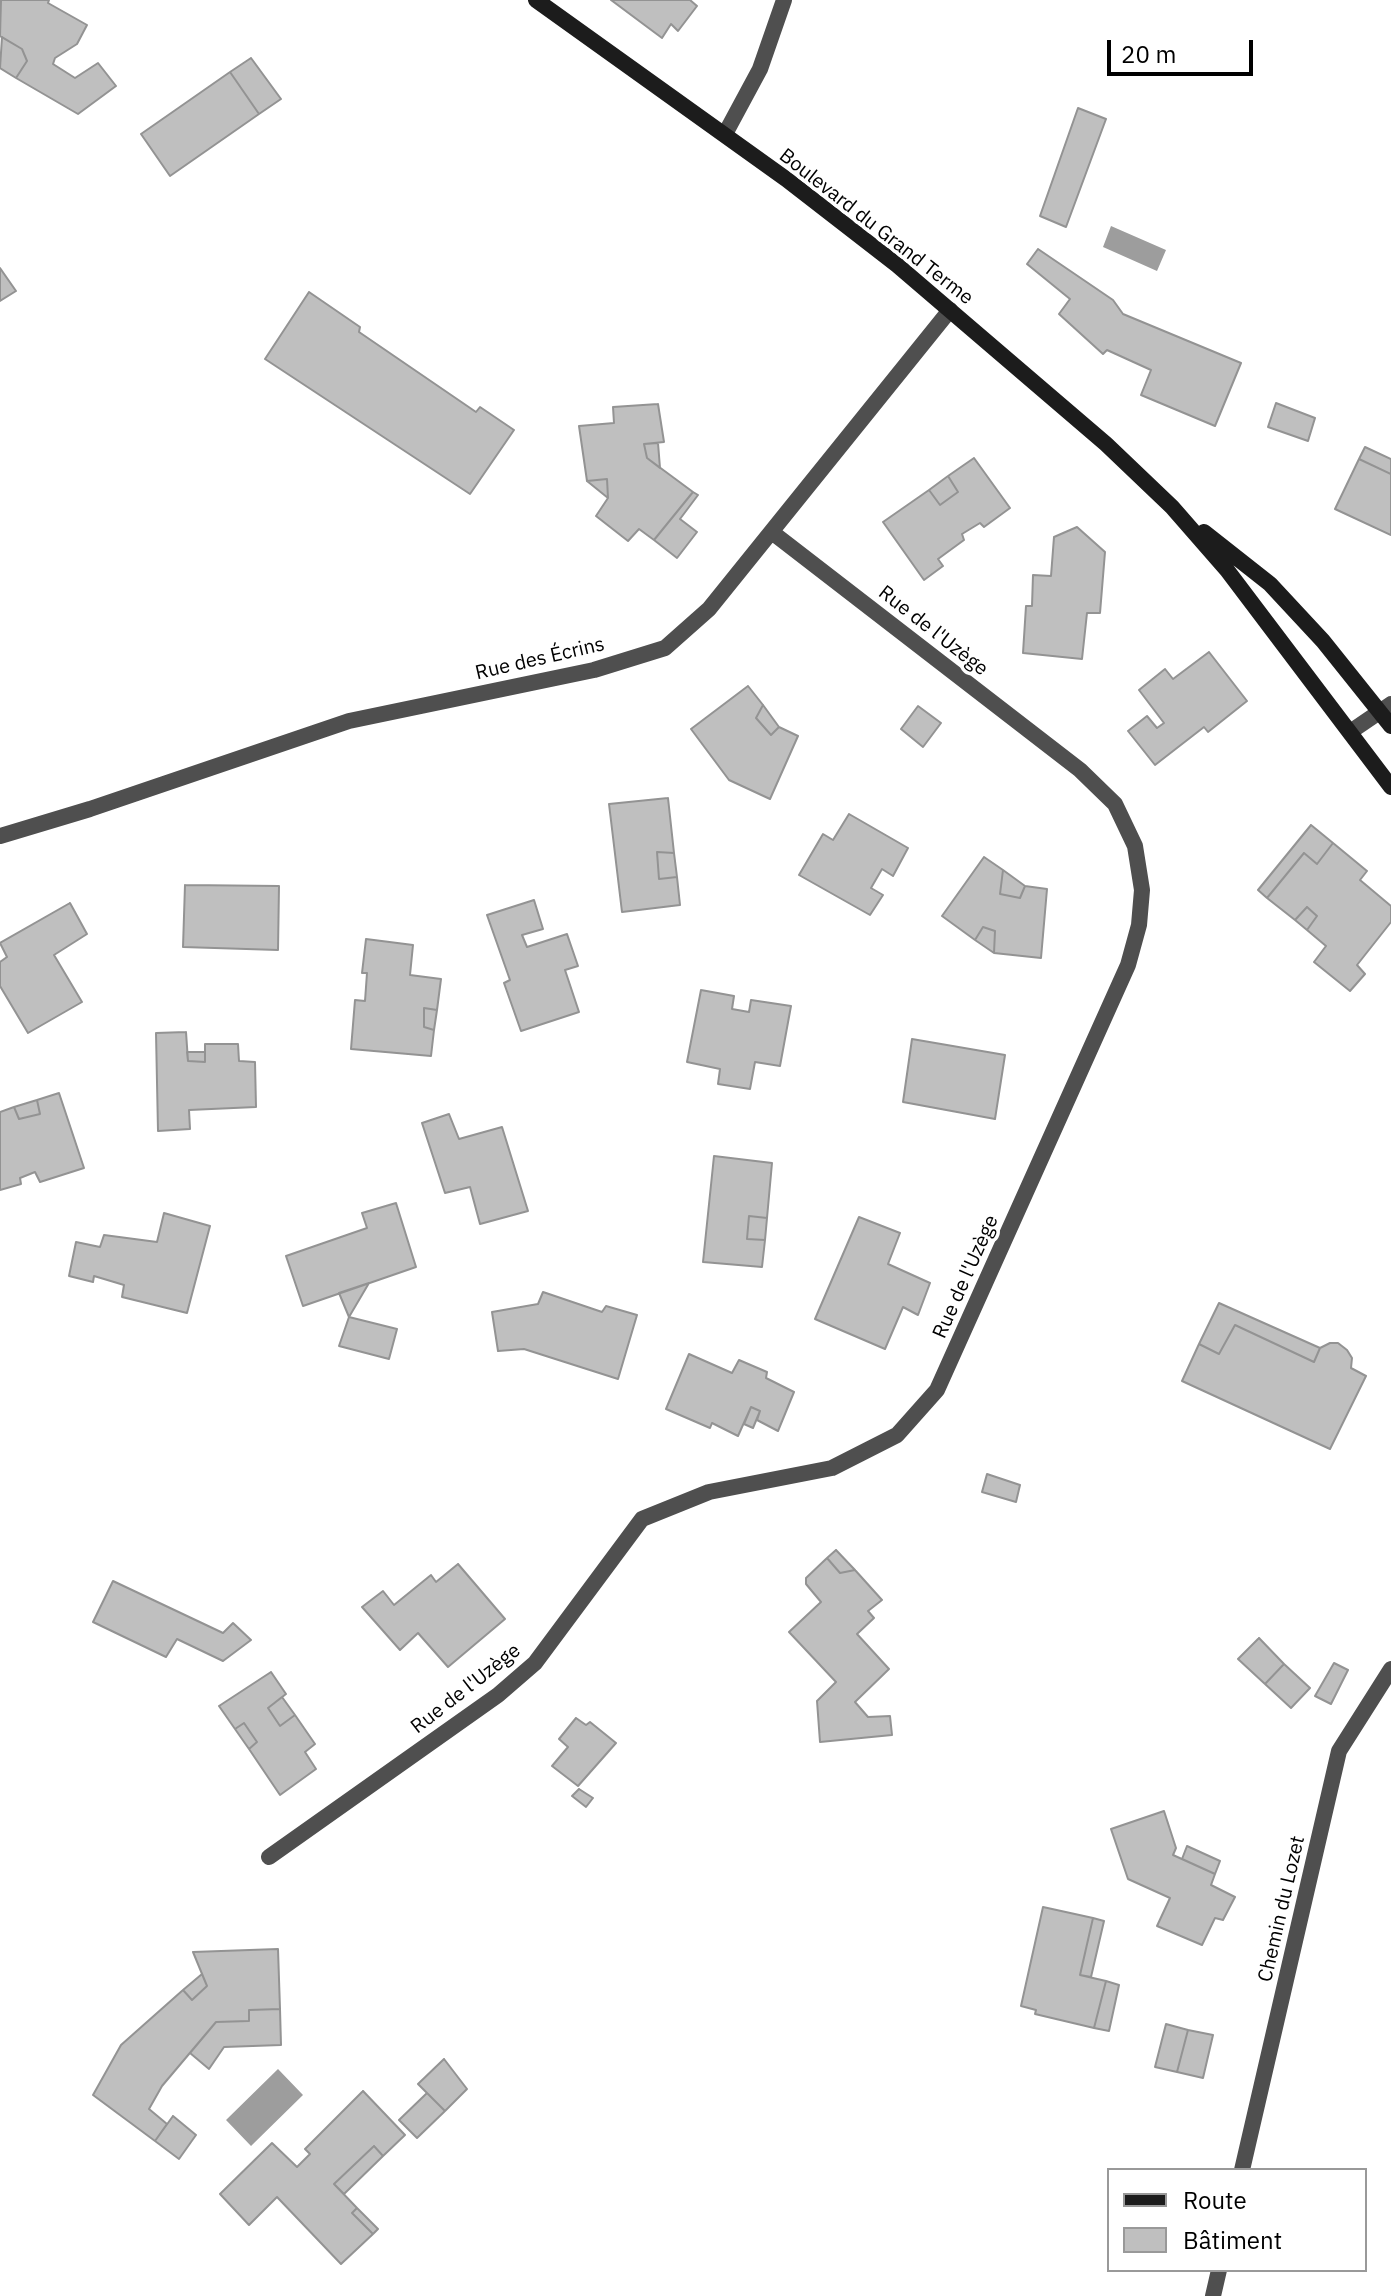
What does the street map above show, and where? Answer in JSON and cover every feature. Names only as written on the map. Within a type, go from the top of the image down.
[{"type":"street","name":"Boulevard du Grand Terme","points":[[536,0],[725,134],[876,248],[1106,444],[1172,507],[1227,570],[1391,787]]},
{"type":"street","points":[[725,134],[760,69],[784,0]]},
{"type":"street","name":"Rue des Écrins","points":[[0,836],[90,809],[349,721],[594,670],[665,648],[709,609],[950,310]]},
{"type":"street","name":"Boulevard du Grand Terme","points":[[1172,507],[1270,584],[1386,707],[1391,726]]},
{"type":"street","name":"Rue de l'Uzège","points":[[269,1857],[498,1695],[535,1663],[642,1519],[709,1492],[832,1468],[897,1435],[937,1390],[1128,965],[1139,925],[1142,890],[1135,846],[1115,804],[1080,770],[773,533]]},
{"type":"street","points":[[1350,732],[1386,707]]},
{"type":"street","name":"Chemin du Lozet","points":[[1242,2168],[1339,1751],[1391,1669]]},
{"type":"street","points":[[1213,2296],[1219,2272]]},
{"type":"shaded area","points":[[1111,226],[1166,250],[1157,271],[1103,247]]},
{"type":"shaded area","points":[[278,2069],[303,2095],[251,2146],[226,2120]]},
{"type":"building","points":[[1,0],[49,0],[48,3],[87,25],[77,44],[55,58],[53,64],[75,78],[98,63],[116,86],[78,114],[16,78],[27,61],[22,49],[0,36]]},
{"type":"building","points":[[611,0],[690,0],[697,6],[678,31],[671,24],[662,38]]},
{"type":"building","points":[[2,37],[22,49],[27,61],[16,78],[0,68]]},
{"type":"building","points":[[251,58],[281,99],[259,114],[230,72]]},
{"type":"building","points":[[230,72],[259,114],[170,176],[141,134]]},
{"type":"building","points":[[1078,108],[1106,119],[1066,227],[1040,216]]},
{"type":"building","points":[[1038,249],[1113,300],[1123,314],[1241,363],[1215,426],[1141,395],[1151,370],[1107,350],[1103,354],[1059,314],[1070,299],[1027,264]]},
{"type":"building","points":[[0,268],[16,291],[0,301]]},
{"type":"building","points":[[309,292],[360,327],[359,332],[476,412],[480,407],[514,430],[470,494],[265,359]]},
{"type":"building","points":[[1276,403],[1315,418],[1308,441],[1268,427]]},
{"type":"building","points":[[658,404],[664,442],[644,444],[647,458],[693,492],[654,540],[639,529],[628,541],[596,516],[608,498],[607,479],[587,481],[579,426],[614,423],[613,407]]},
{"type":"building","points":[[658,443],[660,468],[647,458],[644,444]]},
{"type":"building","points":[[1365,447],[1391,459],[1391,474],[1359,459]]},
{"type":"building","points":[[974,458],[1010,508],[984,527],[980,523],[962,534],[964,540],[938,559],[943,566],[924,580],[883,522],[929,490],[940,505],[958,492],[948,476]]},
{"type":"building","points":[[1359,459],[1391,474],[1391,535],[1335,509]]},
{"type":"building","points":[[948,476],[958,492],[940,505],[929,490]]},
{"type":"building","points":[[607,479],[608,498],[587,481]]},
{"type":"building","points":[[693,492],[698,495],[680,519],[697,532],[677,558],[654,540]]},
{"type":"building","points":[[1077,527],[1105,552],[1100,613],[1087,613],[1082,659],[1023,653],[1026,606],[1032,606],[1033,575],[1051,576],[1054,537]]},
{"type":"building","points":[[1209,652],[1247,701],[1208,732],[1204,727],[1155,765],[1128,731],[1147,716],[1157,728],[1164,723],[1139,690],[1165,669],[1173,679]]},
{"type":"building","points":[[748,686],[763,705],[756,718],[771,735],[779,727],[798,736],[770,799],[729,780],[691,729]]},
{"type":"building","points":[[763,705],[779,727],[771,735],[756,718]]},
{"type":"building","points":[[918,706],[941,723],[923,747],[901,729]]},
{"type":"building","points":[[668,798],[674,853],[657,852],[659,879],[677,877],[680,905],[622,912],[609,804]]},
{"type":"building","points":[[849,814],[908,848],[893,876],[882,869],[871,888],[883,895],[870,915],[799,875],[823,834],[833,840]]},
{"type":"building","points":[[1311,825],[1333,843],[1317,864],[1304,853],[1267,898],[1258,890]]},
{"type":"building","points":[[1333,843],[1367,871],[1360,880],[1391,906],[1391,922],[1357,965],[1365,974],[1350,991],[1314,962],[1326,946],[1307,930],[1317,916],[1307,907],[1295,920],[1267,898],[1304,853],[1317,864]]},
{"type":"building","points":[[657,852],[674,853],[677,877],[659,879]]},
{"type":"building","points":[[984,857],[1003,870],[1000,894],[1020,898],[1025,886],[1047,889],[1041,958],[994,953],[995,931],[983,927],[975,940],[942,916]]},
{"type":"building","points":[[1003,870],[1025,886],[1020,898],[1000,894]]},
{"type":"building","points":[[185,885],[279,886],[278,950],[183,947]]},
{"type":"building","points":[[534,900],[543,929],[522,935],[527,947],[567,934],[578,966],[565,970],[579,1012],[521,1031],[504,983],[510,980],[487,915]]},
{"type":"building","points":[[70,903],[87,934],[54,955],[82,1002],[28,1033],[0,986],[0,962],[7,957],[0,943]]},
{"type":"building","points":[[1307,907],[1317,916],[1307,930],[1295,920]]},
{"type":"building","points":[[983,927],[995,931],[994,953],[975,940]]},
{"type":"building","points":[[366,939],[413,945],[410,975],[441,979],[437,1010],[424,1008],[424,1027],[434,1030],[431,1056],[351,1049],[355,1000],[365,1001],[367,973],[362,973]]},
{"type":"building","points":[[701,990],[734,996],[732,1009],[749,1012],[751,1000],[791,1006],[780,1066],[755,1062],[750,1089],[718,1084],[720,1069],[687,1062]]},
{"type":"building","points":[[424,1008],[437,1010],[434,1030],[424,1027]]},
{"type":"building","points":[[186,1032],[188,1061],[205,1062],[205,1044],[238,1044],[239,1061],[255,1062],[256,1107],[189,1110],[190,1129],[158,1131],[156,1033]]},
{"type":"building","points":[[912,1039],[1005,1055],[995,1119],[903,1102]]},
{"type":"building","points":[[187,1052],[205,1052],[205,1062],[188,1061]]},
{"type":"building","points":[[59,1093],[84,1168],[40,1182],[35,1172],[20,1178],[21,1184],[0,1190],[0,1112],[14,1107],[19,1119],[40,1114],[37,1100]]},
{"type":"building","points":[[37,1100],[40,1114],[19,1119],[14,1107]]},
{"type":"building","points":[[449,1114],[459,1139],[502,1127],[528,1211],[480,1224],[470,1187],[445,1193],[422,1123]]},
{"type":"building","points":[[714,1156],[772,1163],[767,1218],[749,1216],[747,1239],[765,1240],[762,1267],[703,1262]]},
{"type":"building","points":[[396,1203],[416,1267],[303,1306],[286,1256],[367,1228],[362,1213]]},
{"type":"building","points":[[164,1213],[210,1226],[187,1313],[122,1297],[124,1285],[94,1276],[93,1282],[69,1276],[76,1242],[100,1247],[104,1235],[157,1242]]},
{"type":"building","points":[[749,1216],[767,1218],[765,1240],[747,1239]]},
{"type":"building","points":[[859,1217],[900,1233],[888,1264],[930,1283],[918,1315],[903,1307],[885,1349],[815,1319]]},
{"type":"building","points":[[369,1283],[349,1317],[339,1293]]},
{"type":"building","points":[[543,1292],[602,1312],[606,1306],[637,1315],[618,1379],[524,1349],[498,1351],[492,1312],[538,1304]]},
{"type":"building","points":[[1219,1303],[1320,1348],[1314,1362],[1235,1325],[1219,1354],[1199,1344]]},
{"type":"building","points":[[349,1317],[397,1329],[389,1359],[339,1346]]},
{"type":"building","points":[[1235,1325],[1314,1362],[1320,1348],[1330,1343],[1338,1343],[1347,1350],[1352,1358],[1351,1368],[1366,1376],[1330,1449],[1182,1381],[1199,1344],[1219,1354]]},
{"type":"building","points":[[689,1354],[732,1373],[739,1360],[767,1372],[766,1378],[794,1392],[778,1431],[757,1420],[760,1411],[751,1407],[738,1436],[712,1423],[710,1428],[666,1409]]},
{"type":"building","points":[[751,1407],[760,1411],[753,1428],[744,1424]]},
{"type":"building","points":[[987,1474],[1020,1485],[1016,1502],[982,1492]]},
{"type":"building","points":[[836,1550],[855,1570],[840,1573],[827,1558]]},
{"type":"building","points":[[827,1558],[840,1573],[855,1570],[882,1600],[868,1611],[874,1618],[857,1634],[889,1669],[855,1702],[868,1717],[890,1716],[892,1735],[820,1742],[817,1701],[836,1682],[789,1632],[821,1602],[806,1584],[806,1578]]},
{"type":"building","points":[[458,1564],[505,1619],[448,1667],[418,1633],[400,1650],[362,1607],[383,1591],[394,1605],[431,1575],[436,1582]]},
{"type":"building","points":[[113,1581],[223,1633],[233,1623],[251,1640],[223,1661],[177,1639],[166,1657],[93,1622]]},
{"type":"building","points":[[1259,1638],[1284,1664],[1265,1684],[1238,1659]]},
{"type":"building","points":[[1334,1663],[1348,1670],[1331,1704],[1315,1696]]},
{"type":"building","points":[[1284,1664],[1310,1688],[1291,1708],[1265,1684]]},
{"type":"building","points":[[271,1672],[286,1694],[268,1708],[280,1726],[295,1715],[315,1744],[305,1752],[316,1769],[280,1795],[249,1749],[257,1742],[244,1723],[235,1729],[219,1706]]},
{"type":"building","points":[[282,1697],[295,1715],[280,1726],[268,1708]]},
{"type":"building","points":[[576,1718],[586,1725],[590,1722],[616,1743],[578,1786],[552,1766],[568,1747],[559,1739]]},
{"type":"building","points":[[244,1723],[257,1742],[249,1749],[235,1729]]},
{"type":"building","points":[[579,1789],[593,1798],[586,1807],[572,1796]]},
{"type":"building","points":[[1164,1811],[1176,1848],[1173,1855],[1215,1874],[1211,1885],[1235,1897],[1223,1920],[1215,1918],[1202,1945],[1157,1926],[1170,1898],[1128,1879],[1111,1829]]},
{"type":"building","points":[[1187,1846],[1220,1861],[1215,1874],[1182,1859]]},
{"type":"building","points":[[1043,1907],[1093,1918],[1080,1975],[1106,1981],[1094,2028],[1035,2014],[1036,2010],[1021,2006]]},
{"type":"building","points":[[1093,1918],[1104,1921],[1091,1977],[1080,1975]]},
{"type":"building","points":[[278,1949],[280,2009],[249,2010],[249,2021],[216,2022],[162,2086],[149,2109],[167,2124],[155,2141],[93,2095],[121,2045],[183,1990],[192,2000],[207,1986],[193,1952]]},
{"type":"building","points":[[202,1974],[207,1986],[192,2000],[183,1990]]},
{"type":"building","points":[[1106,1981],[1119,1985],[1109,2031],[1094,2028]]},
{"type":"building","points":[[280,2009],[281,2045],[224,2047],[209,2069],[190,2053],[216,2022],[249,2021],[249,2010]]},
{"type":"building","points":[[1166,2024],[1188,2030],[1177,2072],[1155,2067]]},
{"type":"building","points":[[1188,2030],[1213,2035],[1203,2078],[1177,2072]]},
{"type":"building","points":[[444,2059],[467,2089],[445,2111],[418,2084]]},
{"type":"building","points":[[363,2091],[405,2135],[383,2156],[374,2146],[334,2184],[357,2208],[352,2213],[373,2234],[341,2264],[277,2197],[249,2225],[220,2194],[272,2143],[297,2167],[310,2154],[305,2149]]},
{"type":"building","points":[[427,2093],[445,2111],[417,2138],[399,2120]]},
{"type":"building","points":[[173,2116],[196,2135],[179,2159],[155,2141]]},
{"type":"building","points":[[374,2146],[383,2156],[344,2194],[334,2184]]},
{"type":"building","points":[[357,2208],[378,2229],[373,2234],[352,2213]]}]
